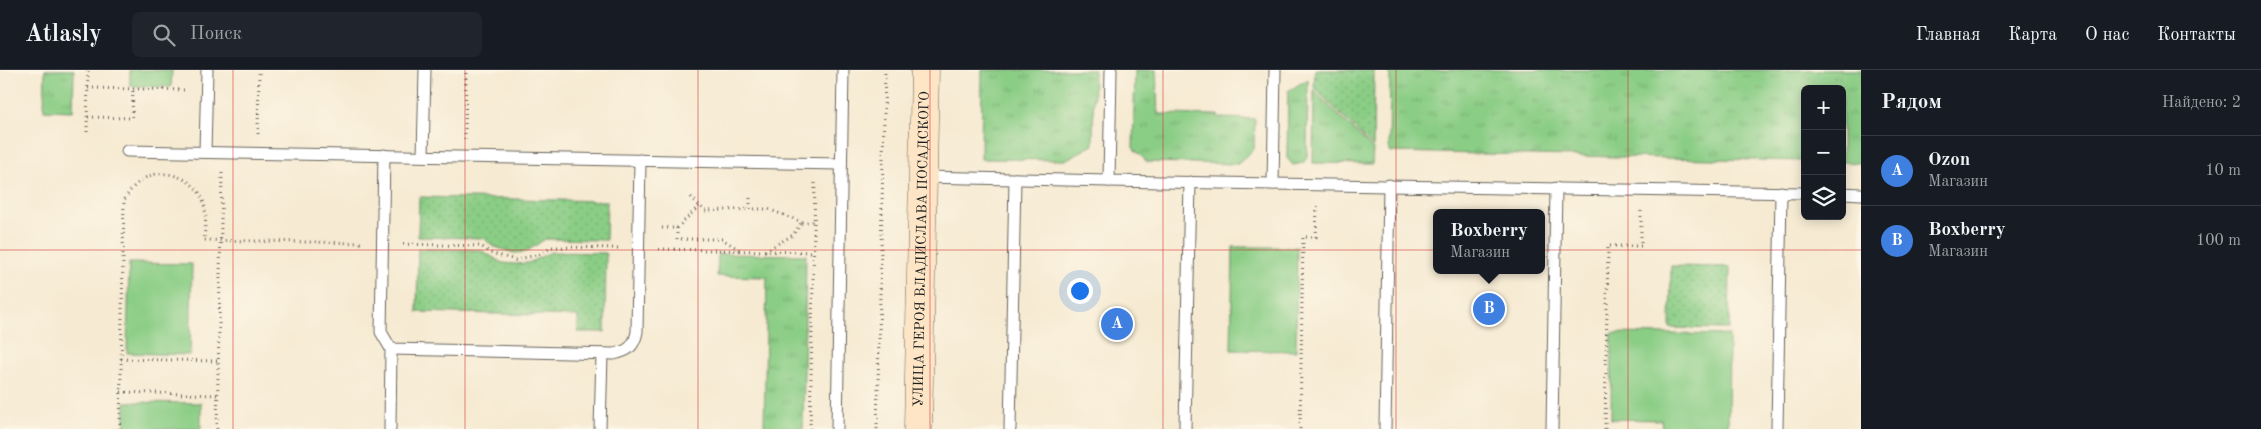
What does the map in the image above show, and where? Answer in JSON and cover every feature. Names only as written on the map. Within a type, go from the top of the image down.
[{"type":"street","name":"УЛИЦА ГЕРОЯ ВЛАДИСЛАВА ПОСАДСКОГО","points":[[918,429],[925,70]]},
{"type":"lane","points":[[205,152],[207,70]]},
{"type":"lane","points":[[423,156],[425,70]]},
{"type":"lane","points":[[837,429],[843,70]]},
{"type":"lane","points":[[1109,181],[1111,70]]},
{"type":"lane","points":[[1273,184],[1275,70]]},
{"type":"lane","points":[[127,151],[840,164]]},
{"type":"lane","points":[[384,155],[381,332],[391,350],[390,429]]},
{"type":"lane","points":[[391,350],[602,354],[626,352],[635,343],[637,332],[640,160]]},
{"type":"lane","points":[[923,178],[1801,193]]},
{"type":"lane","points":[[1010,429],[1015,179]]},
{"type":"lane","points":[[1185,429],[1190,182]]},
{"type":"lane","points":[[1385,429],[1389,185]]},
{"type":"lane","points":[[1552,429],[1556,188]]},
{"type":"lane","points":[[1777,429],[1781,192]]},
{"type":"lane","points":[[1846,193],[1861,194]]},
{"type":"lane","points":[[600,429],[602,354]]},
{"type":"path","points":[[87,132],[88,70]]},
{"type":"path","points":[[258,153],[260,70]]},
{"type":"path","points":[[464,157],[466,70]]},
{"type":"path","points":[[876,429],[885,70]]},
{"type":"path","points":[[88,88],[206,90]]},
{"type":"path","points":[[88,117],[132,118],[133,89]]},
{"type":"path","points":[[217,429],[222,152]]},
{"type":"path","points":[[810,429],[815,163]]},
{"type":"path","points":[[120,429],[124,200],[131,189],[143,178],[156,174],[172,174],[182,178],[193,185],[202,196],[206,210],[204,240],[481,246],[491,253],[515,260],[541,254],[552,247],[813,252]]},
{"type":"path","points":[[691,197],[705,211],[768,209],[802,222],[814,222]]},
{"type":"path","points":[[750,198],[750,209]]},
{"type":"path","points":[[1300,429],[1303,237],[1316,237],[1317,201]]},
{"type":"path","points":[[662,228],[677,228],[699,206]]},
{"type":"path","points":[[1605,429],[1608,246],[1641,246],[1642,207]]},
{"type":"path","points":[[765,251],[794,235],[802,222]]},
{"type":"path","points":[[677,228],[677,238],[722,239],[741,251]]},
{"type":"path","points":[[121,359],[218,361]]},
{"type":"path","points":[[121,392],[218,395]]},
{"type":"green space","points":[[45,70],[74,70],[73,111],[44,110]]},
{"type":"green space","points":[[130,70],[172,70],[171,87],[130,86]]},
{"type":"green space","points":[[982,70],[1094,70],[1093,145],[1065,160],[981,159]]},
{"type":"green space","points":[[1135,70],[1156,70],[1158,114],[1218,115],[1219,118],[1255,119],[1254,149],[1238,164],[1147,162],[1133,148]]},
{"type":"green space","points":[[1315,70],[1374,70],[1373,147],[1314,88]]},
{"type":"green space","points":[[1390,70],[1861,70],[1861,163],[1846,162],[1846,85],[1801,85],[1801,161],[1389,152]]},
{"type":"green space","points":[[1308,79],[1307,158],[1303,163],[1293,165],[1287,158],[1288,91]]},
{"type":"green space","points":[[1314,91],[1373,149],[1372,164],[1313,163]]},
{"type":"green space","points":[[419,197],[607,201],[606,240],[545,239],[526,252],[514,253],[492,246],[484,238],[418,237]]},
{"type":"green space","points":[[1233,247],[1297,247],[1296,351],[1231,350]]},
{"type":"green space","points":[[418,249],[481,250],[502,263],[515,264],[528,263],[551,252],[606,253],[605,332],[578,332],[578,316],[417,312]]},
{"type":"green space","points":[[718,254],[806,255],[803,429],[764,429],[767,277],[717,276]]},
{"type":"green space","points":[[129,263],[192,264],[190,355],[127,353]]},
{"type":"green space","points":[[1671,266],[1730,267],[1729,329],[1670,328]]},
{"type":"green space","points":[[1612,333],[1729,335],[1728,429],[1662,429],[1661,420],[1611,419]]},
{"type":"green space","points":[[125,402],[201,403],[201,429],[125,429]]},
{"type":"place","name":"Boxberry","points":[[1489,309]]},
{"type":"place","name":"Ozon","points":[[1117,324]]}]
